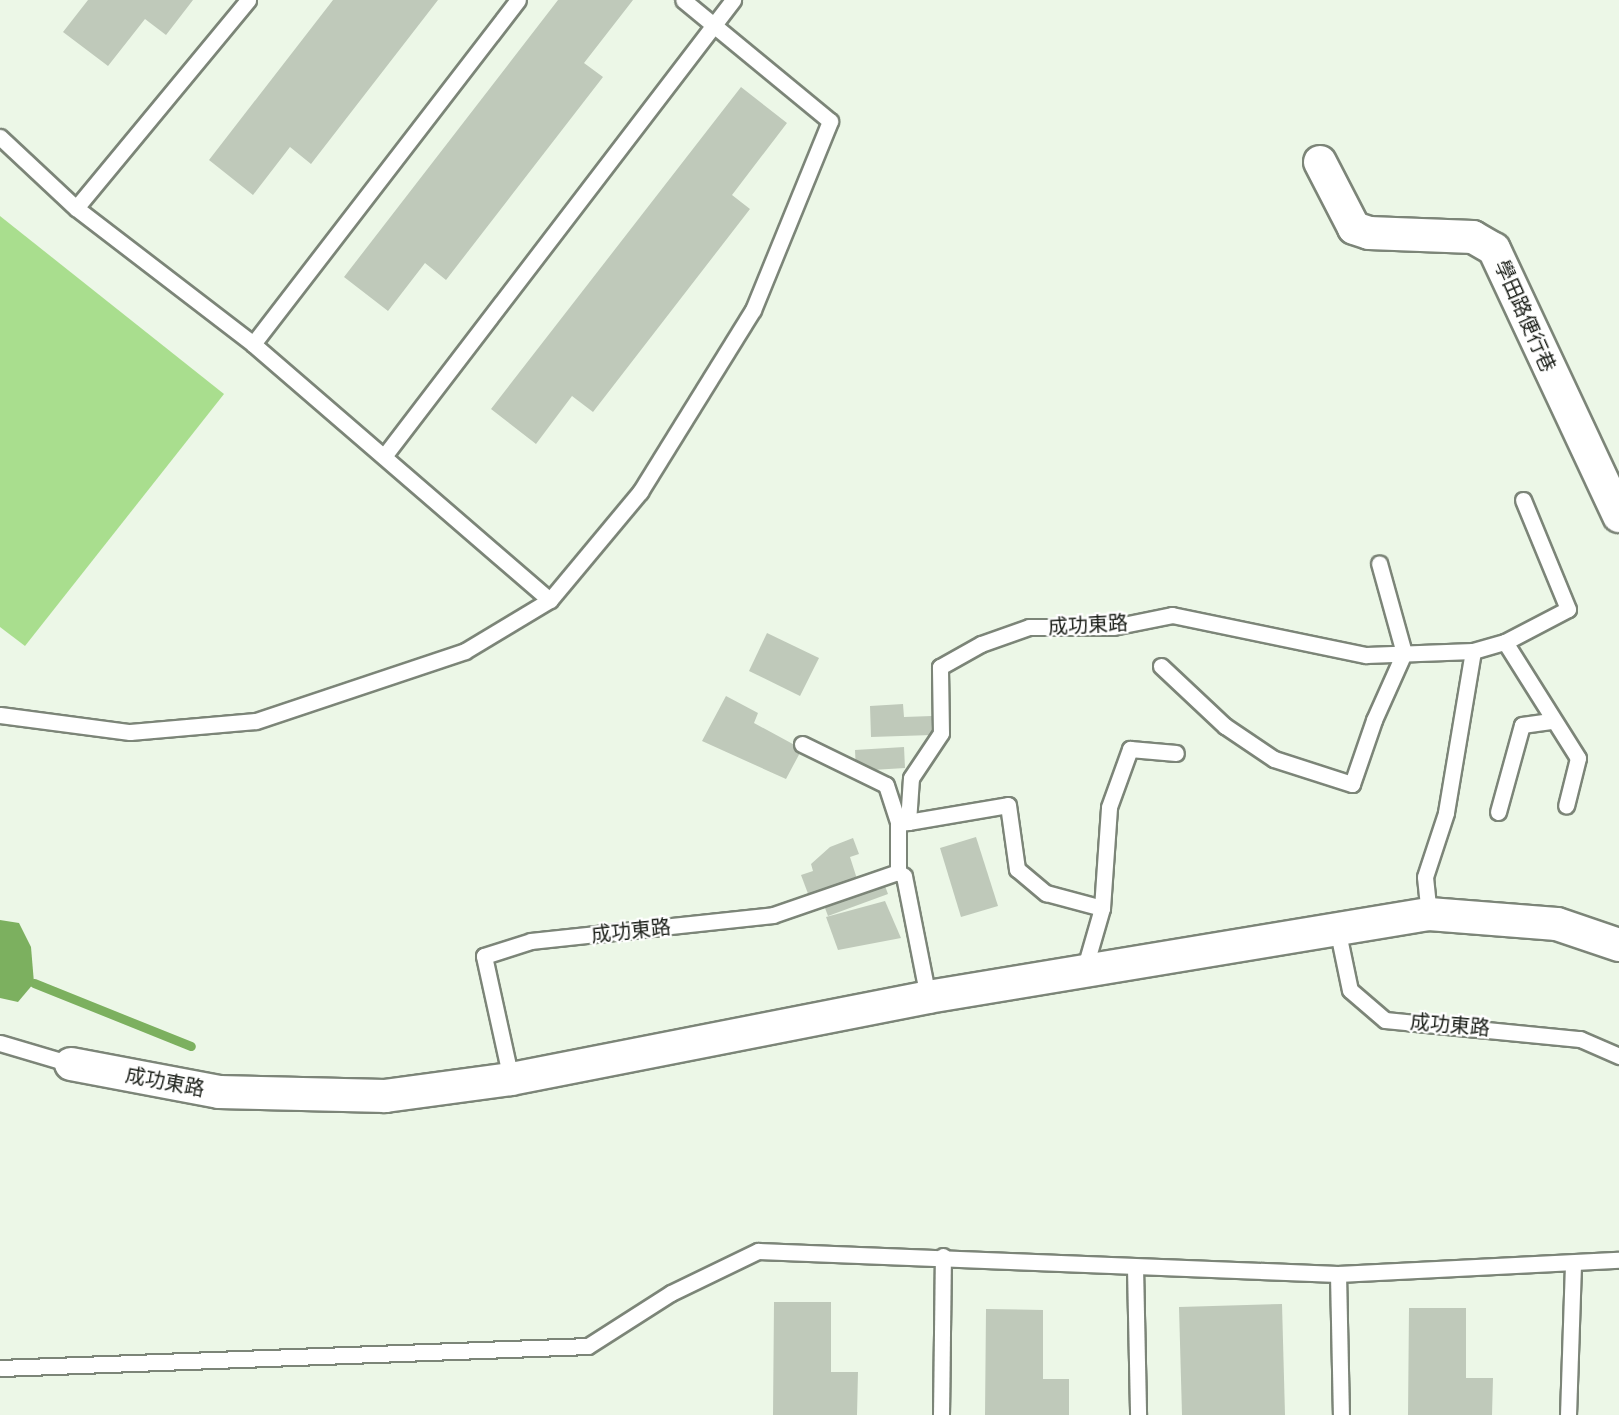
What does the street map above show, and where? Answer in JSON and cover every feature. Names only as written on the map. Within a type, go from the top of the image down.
[{"type":"street","name":"學田路便行巷","points":[[1320,162],[1354,228],[1369,233],[1473,237],[1494,249],[1614,497]]},
{"type":"street","name":"成功東路","points":[[71,1064],[219,1092],[385,1096],[511,1078],[928,997],[1083,974],[1337,928],[1429,914],[1557,924],[1619,945]]},
{"type":"lane","points":[[76,208],[248,0]]},
{"type":"lane","points":[[253,344],[518,0]]},
{"type":"lane","points":[[0,715],[130,732],[256,721],[465,651],[550,600],[640,492],[753,310],[830,122],[683,0]]},
{"type":"lane","points":[[385,455],[733,0]]},
{"type":"lane","points":[[0,137],[76,208],[253,344],[385,455],[550,600]]},
{"type":"lane","name":"成功東路","points":[[897,872],[911,778],[941,733],[940,668],[981,644],[1029,627],[1113,627],[1172,615],[1311,646],[1366,655],[1473,651],[1505,642],[1568,609],[1524,500]]},
{"type":"lane","points":[[1161,666],[1225,726],[1274,759],[1352,784],[1374,720],[1404,653],[1379,562]]},
{"type":"lane","points":[[1505,642],[1551,721],[1578,758],[1566,806]]},
{"type":"lane","points":[[1429,914],[1425,877],[1446,813],[1473,651]]},
{"type":"lane","points":[[1498,812],[1522,725],[1551,721]]},
{"type":"lane","name":"成功東路","points":[[802,744],[886,785],[903,822]]},
{"type":"lane","points":[[1083,974],[1102,908],[1109,807],[1130,749],[1176,753]]},
{"type":"lane","points":[[903,822],[1008,805],[1017,869],[1046,893],[1102,908]]},
{"type":"lane","name":"成功東路","points":[[511,1078],[484,956],[531,941],[773,915],[897,872],[904,876],[928,997]]},
{"type":"lane","name":"成功東路","points":[[1337,928],[1350,990],[1385,1020],[1580,1039],[1619,1056]]},
{"type":"lane","points":[[0,1043],[71,1064]]},
{"type":"lane","points":[[0,1368],[588,1346],[671,1293],[758,1251],[943,1256],[1135,1267],[1338,1274],[1573,1266],[1619,1260]]},
{"type":"lane","points":[[941,1415],[943,1256]]},
{"type":"lane","points":[[1568,1415],[1573,1266]]},
{"type":"lane","points":[[1135,1267],[1138,1415]]},
{"type":"lane","points":[[1338,1274],[1341,1415]]},
{"type":"shaded area","points":[[0,216],[224,394],[25,646],[0,627]]},
{"type":"shaded area","points":[[0,920],[19,923],[31,947],[34,983],[18,1002],[0,998]]},
{"type":"building","points":[[88,0],[193,0],[166,35],[145,19],[108,66],[63,32]]},
{"type":"building","points":[[333,0],[438,0],[311,164],[290,147],[253,195],[209,160]]},
{"type":"building","points":[[558,0],[633,0],[584,63],[603,77],[446,280],[425,263],[388,311],[344,277]]},
{"type":"building","points":[[741,87],[787,123],[732,195],[750,209],[593,412],[572,396],[536,444],[491,409]]},
{"type":"building","points":[[767,633],[819,658],[800,696],[749,671]]},
{"type":"building","points":[[726,696],[758,713],[754,723],[802,749],[786,779],[702,741]]},
{"type":"building","points":[[903,704],[904,717],[932,716],[932,735],[871,737],[870,706]]},
{"type":"building","points":[[904,747],[905,768],[856,771],[855,750]]},
{"type":"building","points":[[976,837],[998,906],[961,917],[940,848]]},
{"type":"building","points":[[853,838],[859,854],[850,857],[858,882],[810,899],[801,875],[813,871],[811,864],[830,847]]},
{"type":"building","points":[[882,878],[888,894],[828,916],[822,900]]},
{"type":"building","points":[[885,901],[901,938],[838,950],[826,917]]},
{"type":"building","points":[[774,1302],[831,1302],[831,1372],[858,1372],[857,1415],[773,1415]]},
{"type":"building","points":[[1282,1304],[1285,1415],[1182,1415],[1179,1307]]},
{"type":"building","points":[[1409,1308],[1466,1308],[1466,1378],[1493,1378],[1492,1415],[1408,1415]]},
{"type":"building","points":[[986,1309],[1043,1310],[1043,1379],[1069,1379],[1069,1415],[985,1415]]},
{"type":"waterway","points":[[34,983],[191,1046]]}]
